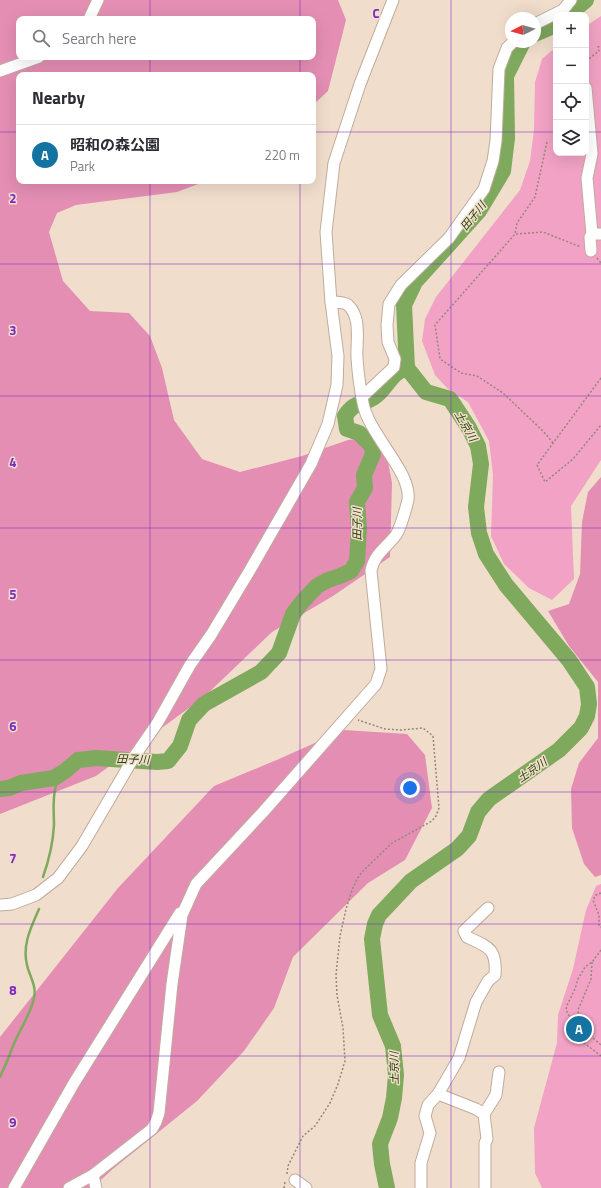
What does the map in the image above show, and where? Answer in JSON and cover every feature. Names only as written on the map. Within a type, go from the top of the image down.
[{"type":"street","points":[[90,16],[98,0]]},
{"type":"street","points":[[0,905],[12,904],[36,895],[58,878],[82,846],[134,757],[158,722],[190,665],[236,594],[311,464],[328,424],[337,385],[338,356],[331,302],[326,232],[334,163],[360,84],[393,0]]},
{"type":"street","points":[[541,21],[563,10],[571,0]]},
{"type":"street","points":[[363,402],[394,367],[395,359],[388,342],[386,325],[389,304],[401,285],[449,238],[484,189],[493,161],[496,141],[499,69],[507,48]]},
{"type":"street","points":[[0,71],[31,60]]},
{"type":"street","points":[[589,120],[592,154],[587,178],[597,234],[590,237],[591,251]]},
{"type":"street","points":[[69,1188],[93,1175],[152,1129],[156,1122],[159,1113],[171,991],[182,914],[196,884],[264,811],[376,684],[381,669],[371,571],[374,558],[397,533],[408,499],[406,484],[401,473],[379,440],[363,402],[357,358],[358,329],[354,315],[348,305],[339,302],[331,302]]},
{"type":"street","points":[[14,1188],[74,1083],[188,900]]},
{"type":"street","points":[[421,1188],[421,1163],[430,1133],[426,1116],[428,1105],[438,1094],[459,1058],[476,1002],[488,981],[496,975],[496,965],[491,951],[486,945],[467,937],[464,930],[488,908]]},
{"type":"street","points":[[485,1188],[486,1139],[484,1114],[496,1096],[499,1072]]},
{"type":"street","points":[[438,1094],[476,1109],[484,1114]]},
{"type":"street","points":[[93,1175],[96,1188]]},
{"type":"street","points":[[289,1178],[306,1188]]},
{"type":"path","points":[[589,58],[599,51],[598,47],[601,46]]},
{"type":"path","points":[[547,142],[535,197],[517,223],[515,234],[435,325],[440,359],[460,373],[477,376],[503,393],[544,432],[553,443]]},
{"type":"path","points":[[515,234],[543,232],[591,251],[601,263]]},
{"type":"path","points":[[601,378],[537,465],[545,482],[573,459],[601,425]]},
{"type":"path","points":[[284,1188],[289,1178],[288,1166],[303,1136],[315,1126],[330,1103],[346,1061],[343,1028],[337,994],[336,975],[340,936],[352,890],[363,871],[392,843],[432,821],[439,808],[433,736],[423,728],[401,730],[385,729],[357,720],[348,714]]},
{"type":"path","points":[[601,893],[596,894],[593,900],[599,915],[599,926],[601,927]]},
{"type":"path","points":[[601,950],[592,962],[585,967],[578,979],[566,1010],[569,1016],[567,1027],[570,1032],[601,1056]]},
{"type":"path","points":[[592,962],[591,979],[578,1010],[579,1021],[601,1046]]},
{"type":"shaded area","points":[[0,0],[338,0],[346,20],[328,91],[316,102],[316,72],[16,72],[16,184],[198,184],[177,192],[76,205],[57,213],[49,232],[63,281],[90,311],[129,313],[150,336],[162,368],[174,420],[202,459],[240,472],[302,456],[348,440],[383,435],[392,483],[390,557],[333,596],[272,632],[204,697],[96,776],[0,814]]},
{"type":"shaded area","points":[[601,16],[601,460],[571,506],[574,579],[552,600],[529,588],[504,564],[491,536],[493,475],[489,441],[468,402],[448,389],[435,375],[422,341],[425,319],[436,297],[520,190],[530,161],[534,130],[535,82],[542,59],[553,50],[553,156],[589,156],[589,24]]},
{"type":"shaded area","points":[[601,477],[601,875],[595,877],[584,864],[572,828],[571,789],[579,763],[598,738],[598,682],[569,646],[548,611],[569,604],[580,574],[582,522],[588,492]]},
{"type":"shaded area","points":[[344,730],[407,734],[425,755],[432,808],[405,860],[368,883],[293,957],[274,1008],[244,1051],[197,1101],[114,1168],[92,1188],[0,1188],[0,1037],[118,888],[214,786]]},
{"type":"shaded area","points":[[601,884],[601,1188],[542,1188],[535,1173],[534,1128],[557,1043],[558,1015],[573,969],[586,910],[596,886]]},
{"type":"waterway","name":"田子川","points":[[572,12],[586,0]]},
{"type":"waterway","name":"田子川","points":[[541,31],[553,26]]},
{"type":"waterway","name":"田子川","points":[[407,368],[404,305],[415,282],[479,211],[503,171],[507,138],[506,76],[520,48]]},
{"type":"waterway","name":"田子川","points":[[0,789],[9,788],[21,783],[54,778],[78,760],[96,758],[157,762],[168,761],[180,746],[189,720],[204,704],[261,672],[279,653],[293,614],[302,602],[317,586],[351,571],[357,561],[359,529],[357,502],[365,488],[364,475],[373,454],[372,446],[359,433],[347,429],[345,416],[355,406],[378,395],[396,373],[407,368]]},
{"type":"waterway","name":"土京川","points":[[387,1188],[380,1144],[390,1118],[396,1075],[393,1046],[380,1015],[372,939],[375,924],[379,915],[411,881],[457,849],[469,836],[478,812],[489,799],[559,750],[581,728],[587,716],[589,704],[587,687],[569,660],[506,585],[486,554],[479,533],[476,507],[481,464],[478,446],[469,428],[450,399],[426,392],[407,368]]},
{"type":"waterway","points":[[43,877],[53,839],[54,795],[58,776]]},
{"type":"waterway","points":[[0,1077],[30,1012],[35,994],[27,965],[26,943],[39,909]]},
{"type":"place","name":"昭和の森公園","points":[[579,1029]]}]
